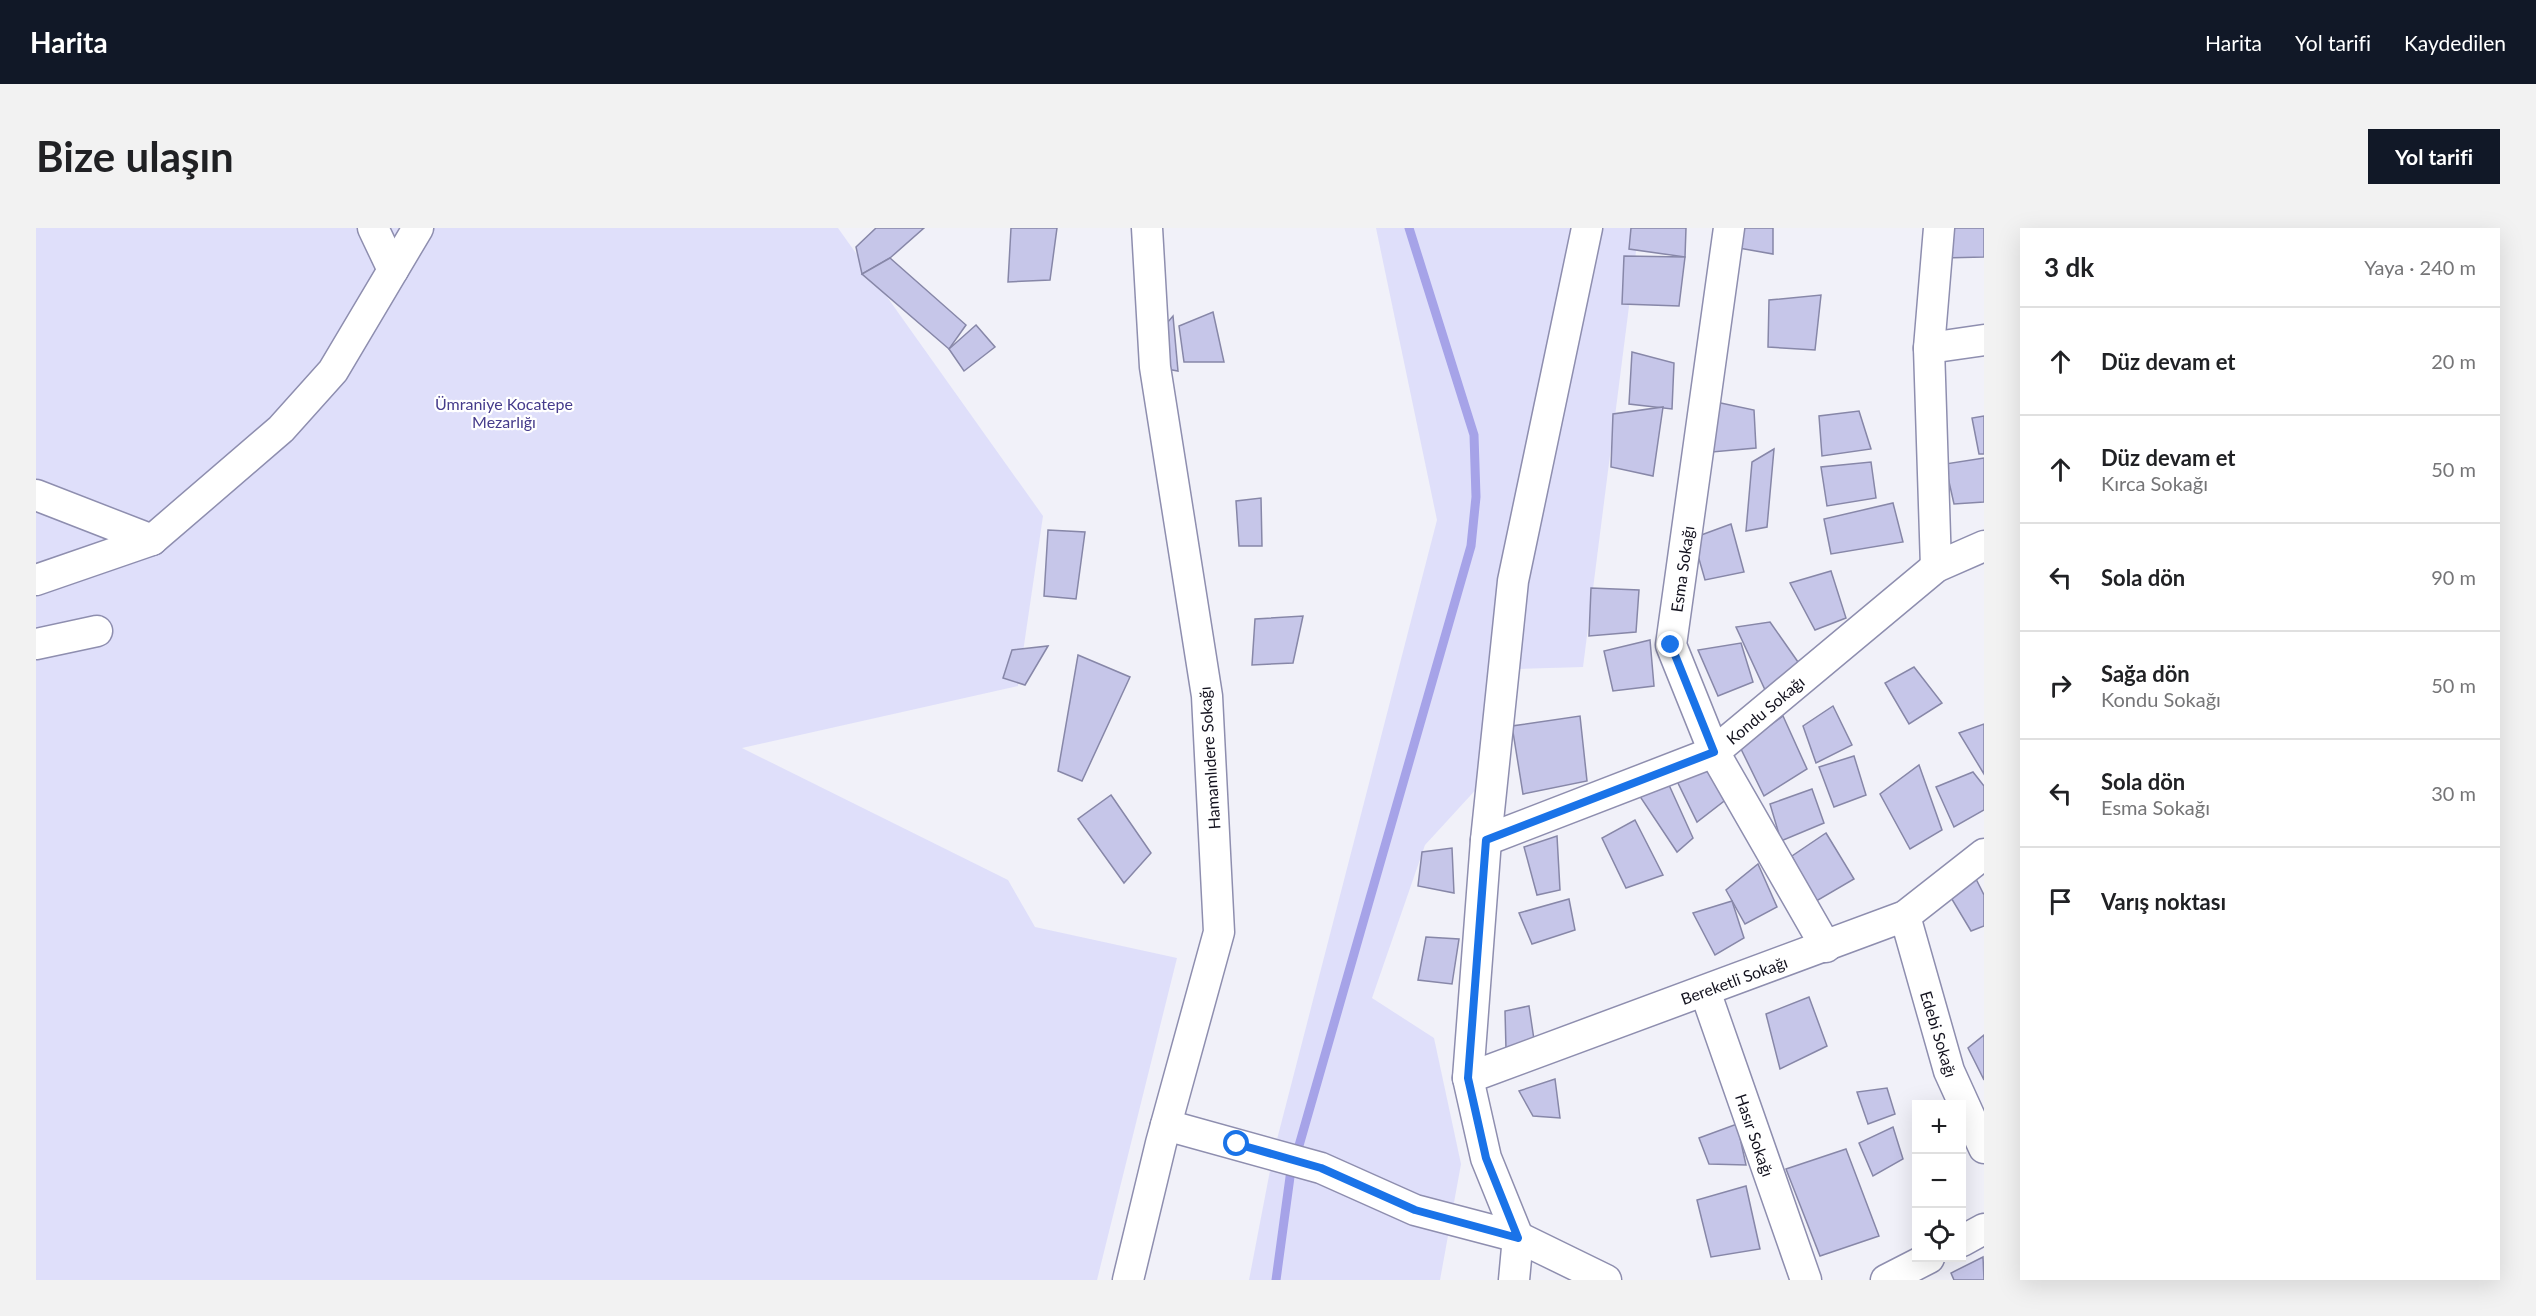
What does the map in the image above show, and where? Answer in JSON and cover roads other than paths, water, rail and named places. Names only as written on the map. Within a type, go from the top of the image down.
[{"type":"street","points":[[373,228],[393,270]]},
{"type":"street","points":[[36,580],[152,540],[281,429],[333,371],[418,228]]},
{"type":"street","name":"Hamamlıdere Sokağı","points":[[1128,1280],[1166,1125],[1219,932],[1207,696],[1155,367],[1147,228]]},
{"type":"street","points":[[1514,1280],[1518,1238],[1486,1158],[1468,1078],[1486,840],[1513,581],[1587,228]]},
{"type":"street","name":"Esma Sokağı","points":[[1729,228],[1671,645],[1714,752],[1826,947]]},
{"type":"street","points":[[1936,567],[1929,348],[1939,228]]},
{"type":"street","points":[[1929,348],[1984,340]]},
{"type":"street","points":[[36,495],[152,540]]},
{"type":"street","name":"Kondu Sokağı","points":[[1486,840],[1714,752],[1936,567],[1984,546]]},
{"type":"street","points":[[36,644],[97,631]]},
{"type":"street","name":"Bereketli Sokağı","points":[[1468,1078],[1905,916],[1984,854]]},
{"type":"street","name":"Edebi Sokağı","points":[[1905,916],[1948,1071],[1984,1148]]},
{"type":"street","name":"Hasır Sokağı","points":[[1705,991],[1806,1280]]},
{"type":"street","points":[[1166,1125],[1321,1168],[1415,1210],[1518,1238],[1606,1280]]},
{"type":"street","points":[[1966,1239],[1984,1229]]},
{"type":"street","points":[[1886,1280],[1920,1262]]},
{"type":"waterway","points":[[1276,1280],[1290,1177],[1471,546],[1476,497],[1474,435],[1409,228]]},
{"type":"park label","name":"Ümraniye Kocatepe Mezarlığı","points":[[504,412]]}]
